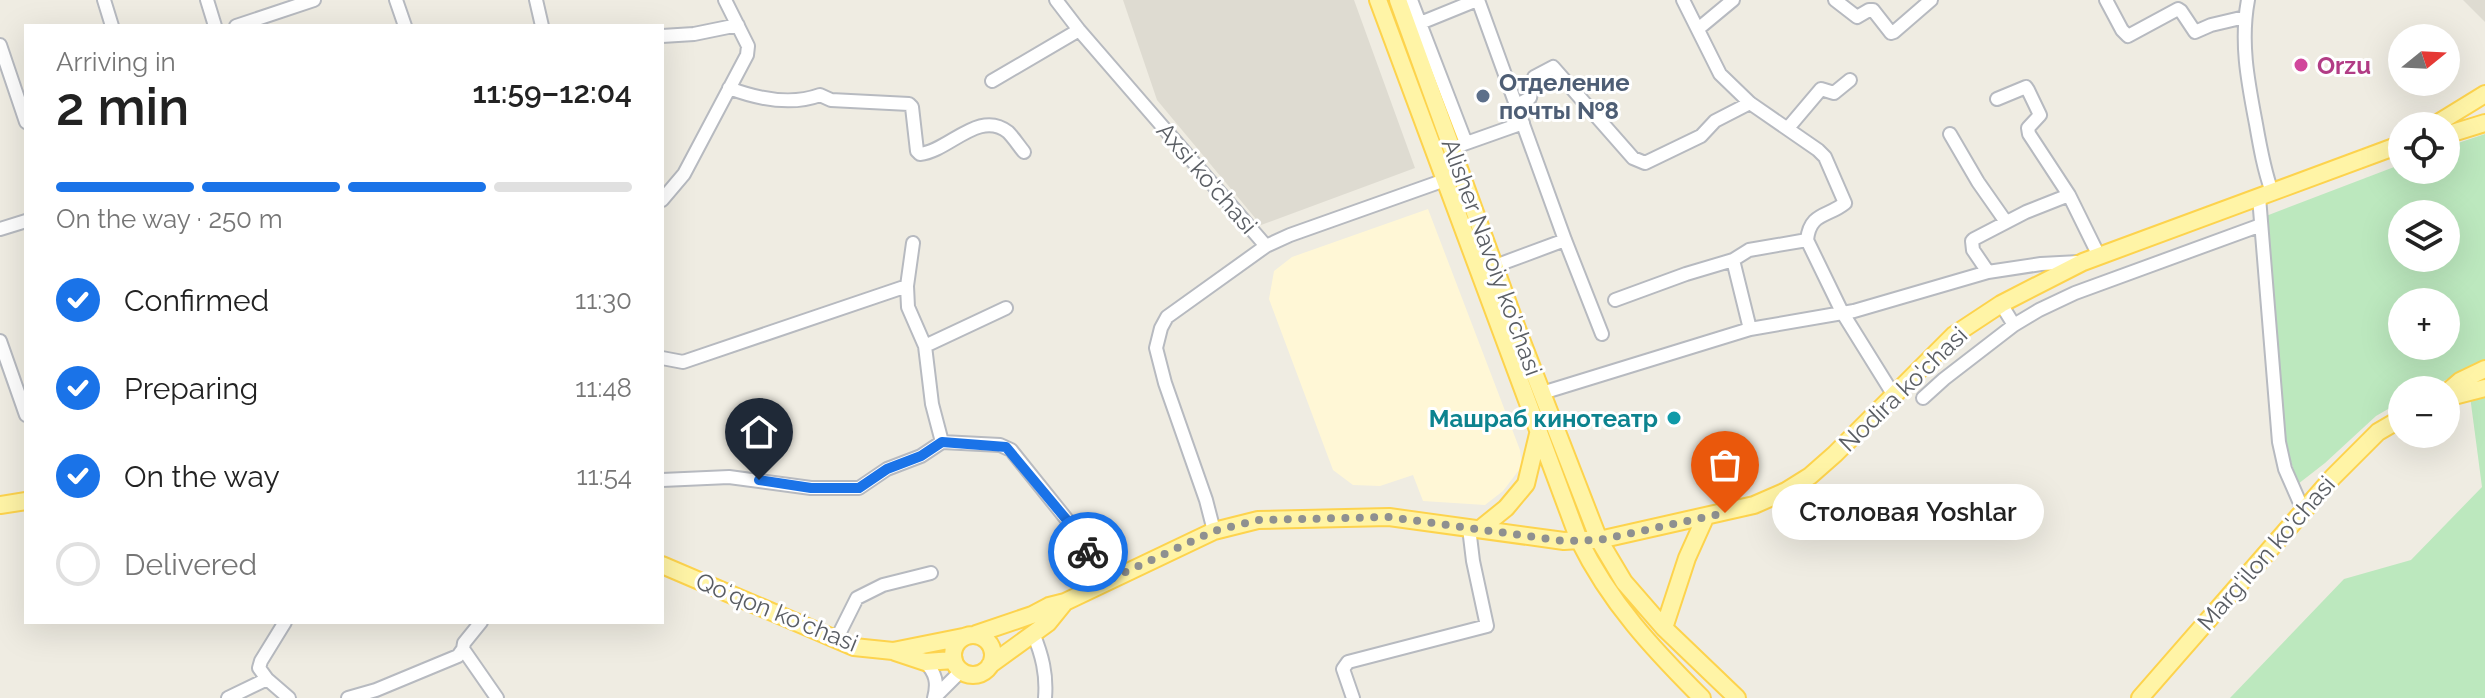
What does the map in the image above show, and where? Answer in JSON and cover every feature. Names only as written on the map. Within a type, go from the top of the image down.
[{"type":"main road","name":"Alisher Navoiy ko'chasi","points":[[1378,0],[1579,540],[1594,571],[1624,615],[1702,698]]},
{"type":"main road","name":"Alisher Navoiy ko'chasi","points":[[1398,0],[1414,26],[1459,146],[1495,266],[1599,540],[1624,582],[1664,628],[1737,698]]},
{"type":"main road","points":[[2456,112],[2485,94]]},
{"type":"main road","points":[[2460,131],[2485,123]]},
{"type":"main road","name":"Nodira ko'chasi","points":[[1579,540],[1599,540],[1705,518],[1770,500],[1798,484],[1835,454],[1954,335],[2001,304],[2083,262],[2388,149]]},
{"type":"main road","points":[[2460,381],[2485,369]]},
{"type":"main road","points":[[2460,393],[2485,388]]},
{"type":"main road","name":"Marg'ilon ko'chasi","points":[[2140,698],[2303,510],[2378,432],[2388,426]]},
{"type":"main road","points":[[1475,529],[1506,508],[1526,484],[1538,432]]},
{"type":"main road","points":[[0,505],[24,501]]},
{"type":"main road","name":"Qoʻqon koʻchasi","points":[[893,651],[969,636],[1032,615],[1214,531],[1258,520],[1389,517],[1564,541],[1579,540]]},
{"type":"main road","points":[[1664,628],[1687,558],[1705,518]]},
{"type":"main road","name":"Qoʻqon koʻchasi","points":[[664,566],[836,640],[866,649],[893,651],[925,662],[957,665]]},
{"type":"main road","name":"Qoʻqon koʻchasi","points":[[990,665],[1048,623],[1065,602]]},
{"type":"main road","points":[[969,636],[987,640],[993,652],[990,665],[974,675],[957,665],[955,647],[969,636]]},
{"type":"street","points":[[104,0],[111,24]]},
{"type":"street","points":[[207,0],[214,24]]},
{"type":"street","points":[[242,24],[314,0]]},
{"type":"street","points":[[396,0],[404,24]]},
{"type":"street","points":[[536,0],[542,24]]},
{"type":"street","points":[[664,198],[684,174],[747,55],[748,46],[725,0]]},
{"type":"street","name":"Axsi ko'chasi","points":[[1056,0],[1266,246],[1445,180]]},
{"type":"street","points":[[1411,0],[1414,26],[1477,0],[1602,334]]},
{"type":"street","points":[[1683,0],[1720,74],[1750,103],[1825,157],[1845,200],[1844,206],[1812,222],[1807,240],[1842,312],[1893,394]]},
{"type":"street","points":[[1698,29],[1733,0]]},
{"type":"street","points":[[1835,0],[1857,17],[1873,10],[1891,33],[1931,0]]},
{"type":"street","points":[[2106,0],[2128,36],[2178,9],[2195,32],[2245,17]]},
{"type":"street","points":[[2262,0],[2248,1],[2243,47],[2265,173],[2261,225],[2279,442],[2285,469],[2303,510]]},
{"type":"street","points":[[664,36],[694,34],[738,25]]},
{"type":"street","points":[[992,81],[1079,30]]},
{"type":"street","points":[[0,45],[24,116]]},
{"type":"street","points":[[1517,105],[1530,98],[1534,77],[1553,67],[1633,158],[1645,163],[1701,136],[1715,121],[1750,103]]},
{"type":"street","points":[[1788,128],[1821,89],[1834,93],[1850,80]]},
{"type":"street","points":[[1997,99],[2026,87],[2040,115],[2028,128],[2029,134],[2069,195],[2099,256]]},
{"type":"street","points":[[729,88],[755,98],[785,101],[820,95],[831,100],[909,104],[920,154],[948,145],[975,127],[986,125],[1009,133],[1024,152]]},
{"type":"street","points":[[1459,146],[1523,123]]},
{"type":"street","points":[[1950,134],[2006,222]]},
{"type":"street","points":[[1988,272],[1973,250],[1972,241],[2006,222],[2069,195]]},
{"type":"street","points":[[0,229],[24,222]]},
{"type":"street","points":[[1923,398],[2014,325],[2075,293],[2261,225]]},
{"type":"street","points":[[1495,266],[1565,240]]},
{"type":"street","points":[[1615,300],[1733,260],[1749,250],[1807,240]]},
{"type":"street","points":[[913,243],[907,286],[908,307],[925,346],[932,404],[942,442]]},
{"type":"street","points":[[1214,531],[1156,348],[1167,317],[1266,246]]},
{"type":"street","points":[[1733,260],[1750,329]]},
{"type":"street","points":[[1542,393],[1750,329],[1870,307],[1988,272],[2041,264],[2083,262]]},
{"type":"street","points":[[664,359],[683,362],[907,286]]},
{"type":"street","points":[[2001,304],[2014,325]]},
{"type":"street","points":[[925,346],[1006,308]]},
{"type":"street","points":[[0,341],[24,409]]},
{"type":"street","points":[[664,480],[729,477],[811,488],[859,488],[887,469],[921,456],[942,442],[1000,445],[1011,450],[1076,531],[1104,582]]},
{"type":"street","points":[[1353,698],[1343,669],[1348,662],[1487,626],[1473,561],[1475,529]]},
{"type":"street","points":[[836,640],[857,598],[883,585],[931,573]]},
{"type":"street","points":[[284,624],[259,664],[260,671],[267,679],[289,698]]},
{"type":"street","points":[[348,698],[376,690],[458,656],[479,624]]},
{"type":"street","points":[[1033,633],[1043,657],[1045,698]]},
{"type":"street","points":[[463,649],[497,698]]},
{"type":"street","points":[[925,662],[935,675],[934,698]]},
{"type":"street","points":[[934,698],[957,665]]},
{"type":"street","points":[[228,698],[267,679]]},
{"type":"shaded area","points":[[1123,0],[1354,0],[1415,168],[1261,225],[1157,100]]},
{"type":"shaded area","points":[[2463,0],[2485,0],[2485,22]]},
{"type":"shaded area","points":[[1428,209],[1520,450],[1522,466],[1503,491],[1485,505],[1423,501],[1413,475],[1380,486],[1353,485],[1333,470],[1269,299],[1274,271],[1292,257]]},
{"type":"green space","points":[[2485,134],[2485,361],[2454,376],[2388,376],[2388,409],[2298,484],[2281,429],[2266,216],[2388,169],[2388,184],[2460,184],[2460,142]]},
{"type":"green space","points":[[2485,392],[2485,698],[2230,698],[2344,579],[2411,560],[2482,487],[2470,396]]},
{"type":"way so far","points":[[1088,552],[1104,582],[1214,531],[1258,520],[1389,517],[1564,541],[1599,540],[1725,513]]},
{"type":"place","name":"Orzu","points":[[2301,65]]},
{"type":"place","name":"Отделение почты №8","points":[[1483,96]]},
{"type":"place","name":"Машраб кинотеатр","points":[[1674,418]]},
{"type":"place","name":"Столовая Yoshlar","points":[[1725,513]]},
{"type":"route","points":[[759,480],[811,488],[859,488],[887,469],[921,456],[942,442],[1000,445],[1011,450],[1076,531],[1088,552]]}]
